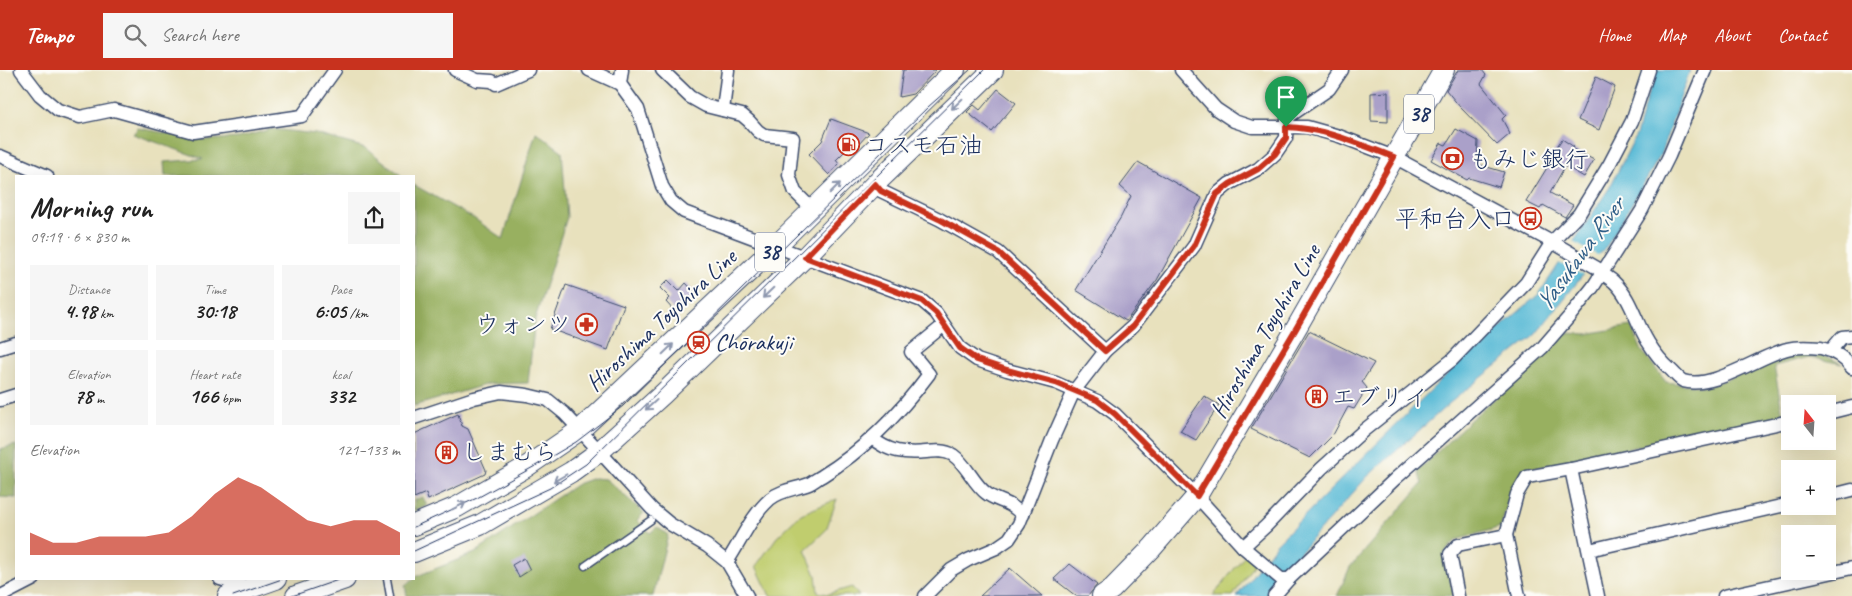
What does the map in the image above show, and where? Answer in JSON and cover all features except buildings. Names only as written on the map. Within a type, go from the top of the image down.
[{"type":"main road","name":"Hiroshima Toyohira Line","points":[[415,525],[457,507],[526,468],[580,430],[776,246],[955,70]]},
{"type":"main road","name":"38","points":[[415,552],[480,525],[571,472],[600,451],[663,394],[805,257],[875,184],[993,70]]},
{"type":"main road","name":"Hiroshima Toyohira Line","points":[[1102,596],[1112,589],[1152,548],[1197,496],[1294,332],[1444,70]]},
{"type":"main road","points":[[228,596],[273,580]]},
{"type":"main road","points":[[296,596],[342,580]]},
{"type":"street","points":[[20,70],[40,95],[58,110],[80,117],[114,110],[193,132],[302,116],[334,70]]},
{"type":"street","points":[[455,70],[477,80],[492,81],[496,84],[528,70]]},
{"type":"street","points":[[589,70],[620,84],[638,109],[662,186],[672,201],[684,212],[922,301],[936,313],[960,348],[977,360],[1056,383],[1097,400],[1115,414],[1197,496],[1245,548],[1285,579]]},
{"type":"street","points":[[620,84],[622,70]]},
{"type":"street","points":[[662,70],[690,97],[706,106],[742,115],[758,132],[764,135],[793,138],[789,175],[795,192],[813,210]]},
{"type":"street","points":[[723,110],[728,70]]},
{"type":"street","points":[[1181,70],[1216,109],[1234,121],[1252,127],[1307,128],[1340,136],[1394,157],[1553,243],[1599,271],[1614,282],[1631,307],[1648,342],[1666,366],[1682,380],[1701,383],[1789,348],[1810,347],[1831,350],[1848,362],[1852,368]]},
{"type":"street","points":[[925,596],[951,570],[968,560],[996,548],[1009,539],[1023,515],[1052,440],[1074,391],[1105,351],[1133,326],[1194,246],[1217,194],[1230,184],[1258,169],[1275,154],[1286,138],[1286,127],[1290,115],[1329,89],[1342,70]]},
{"type":"street","points":[[1245,548],[1342,450],[1452,360],[1526,283],[1553,243],[1579,214],[1609,165],[1632,121],[1649,70]]},
{"type":"street","points":[[1274,596],[1285,579],[1542,348],[1587,294],[1599,271],[1642,210],[1669,156],[1705,70]]},
{"type":"street","points":[[0,156],[45,175]]},
{"type":"street","points":[[875,184],[881,191],[939,219],[998,252],[1105,351]]},
{"type":"street","points":[[727,562],[753,519],[771,499],[784,492],[808,484],[824,475],[872,438],[914,394],[929,374],[911,352],[944,325]]},
{"type":"street","points":[[1831,350],[1842,337],[1852,336]]},
{"type":"street","points":[[0,348],[15,343]]},
{"type":"street","points":[[415,418],[474,398],[501,392],[548,400],[564,413],[652,509],[670,524],[707,546],[727,562],[747,596]]},
{"type":"street","points":[[0,400],[15,395]]},
{"type":"street","points":[[1836,411],[1852,407]]},
{"type":"street","points":[[1519,596],[1506,535],[1517,494],[1527,477],[1781,423]]},
{"type":"street","points":[[872,438],[882,447],[898,452],[940,451],[952,455],[967,469],[977,485],[988,495],[1011,506],[1023,515]]},
{"type":"street","points":[[1571,469],[1598,596]]},
{"type":"street","points":[[1836,494],[1852,490]]},
{"type":"street","points":[[1589,550],[1781,506]]},
{"type":"street","points":[[1458,596],[1450,554],[1458,545],[1506,535]]},
{"type":"street","points":[[1724,596],[1852,568]]},
{"type":"street","points":[[1,596],[32,580]]},
{"type":"street","points":[[224,580],[252,588]]},
{"type":"lane","points":[[585,566],[651,520]]},
{"type":"lane","points":[[387,580],[390,596]]},
{"type":"green space","points":[[138,128],[204,140],[239,138],[271,129],[316,134],[366,148],[401,175],[165,175],[164,162],[203,159],[133,134]]},
{"type":"green space","points":[[536,132],[562,151],[567,217],[535,319],[528,383],[488,384],[415,406],[415,186],[475,219],[503,239]]},
{"type":"green space","points":[[1631,326],[1642,351],[1666,382],[1706,387],[1794,354],[1814,350],[1842,364],[1809,357],[1774,366],[1781,405],[1781,416],[1526,470],[1510,497],[1501,527],[1456,540],[1444,554],[1454,596],[1337,596],[1350,567],[1422,484],[1418,471],[1470,420],[1566,333],[1587,334]]},
{"type":"green space","points":[[15,445],[15,498],[0,497],[0,449]]},
{"type":"green space","points":[[594,478],[606,479],[644,513],[637,520],[650,533],[657,527],[668,535],[653,596],[407,596],[405,585],[415,580],[417,576],[475,553],[577,484]]},
{"type":"green space","points":[[423,497],[427,506],[415,511],[415,500]]},
{"type":"green space","points":[[837,499],[826,530],[805,550],[816,575],[818,592],[828,594],[852,587],[859,596],[770,596],[756,566],[777,537],[801,514]]},
{"type":"green space","points":[[1245,555],[1255,562],[1233,596],[1213,596]]},
{"type":"water","name":"Yasukawa River","points":[[1655,70],[1690,70],[1660,156],[1608,244],[1535,335],[1451,402],[1367,477],[1302,550],[1268,596],[1237,596],[1277,543],[1452,369],[1539,294],[1610,187],[1636,135]]},
{"type":"pier","points":[[1571,241],[1597,255],[1604,253],[1584,279],[1583,275],[1557,262]]},
{"type":"tram line","points":[[415,527],[477,498],[537,465],[576,442],[623,406],[928,107],[970,70]]},
{"type":"tram line","points":[[415,551],[550,488],[586,464],[984,70]]},
{"type":"tram line","points":[[233,596],[279,580]]},
{"type":"tram line","points":[[292,596],[338,580]]},
{"type":"place","name":"コスモ石油","points":[[848,145]]},
{"type":"place","name":"もみじ銀行","points":[[1453,159]]},
{"type":"place","name":"平和台入口","points":[[1531,219]]},
{"type":"place","name":"ウォンツ","points":[[587,324]]},
{"type":"place","name":"Chōrakuji","points":[[699,342]]},
{"type":"place","name":"エブリイ","points":[[1316,397]]},
{"type":"place","name":"しまむら","points":[[446,452]]},
{"type":"route","points":[[1286,127],[1307,128],[1340,136],[1394,157],[1197,496],[1115,414],[1097,400],[1056,383],[977,360],[960,348],[936,313],[922,301],[805,257],[875,184],[881,191],[939,219],[998,252],[1105,351],[1133,326],[1194,246],[1217,194],[1230,184],[1258,169],[1275,154],[1286,138],[1286,127]]}]
